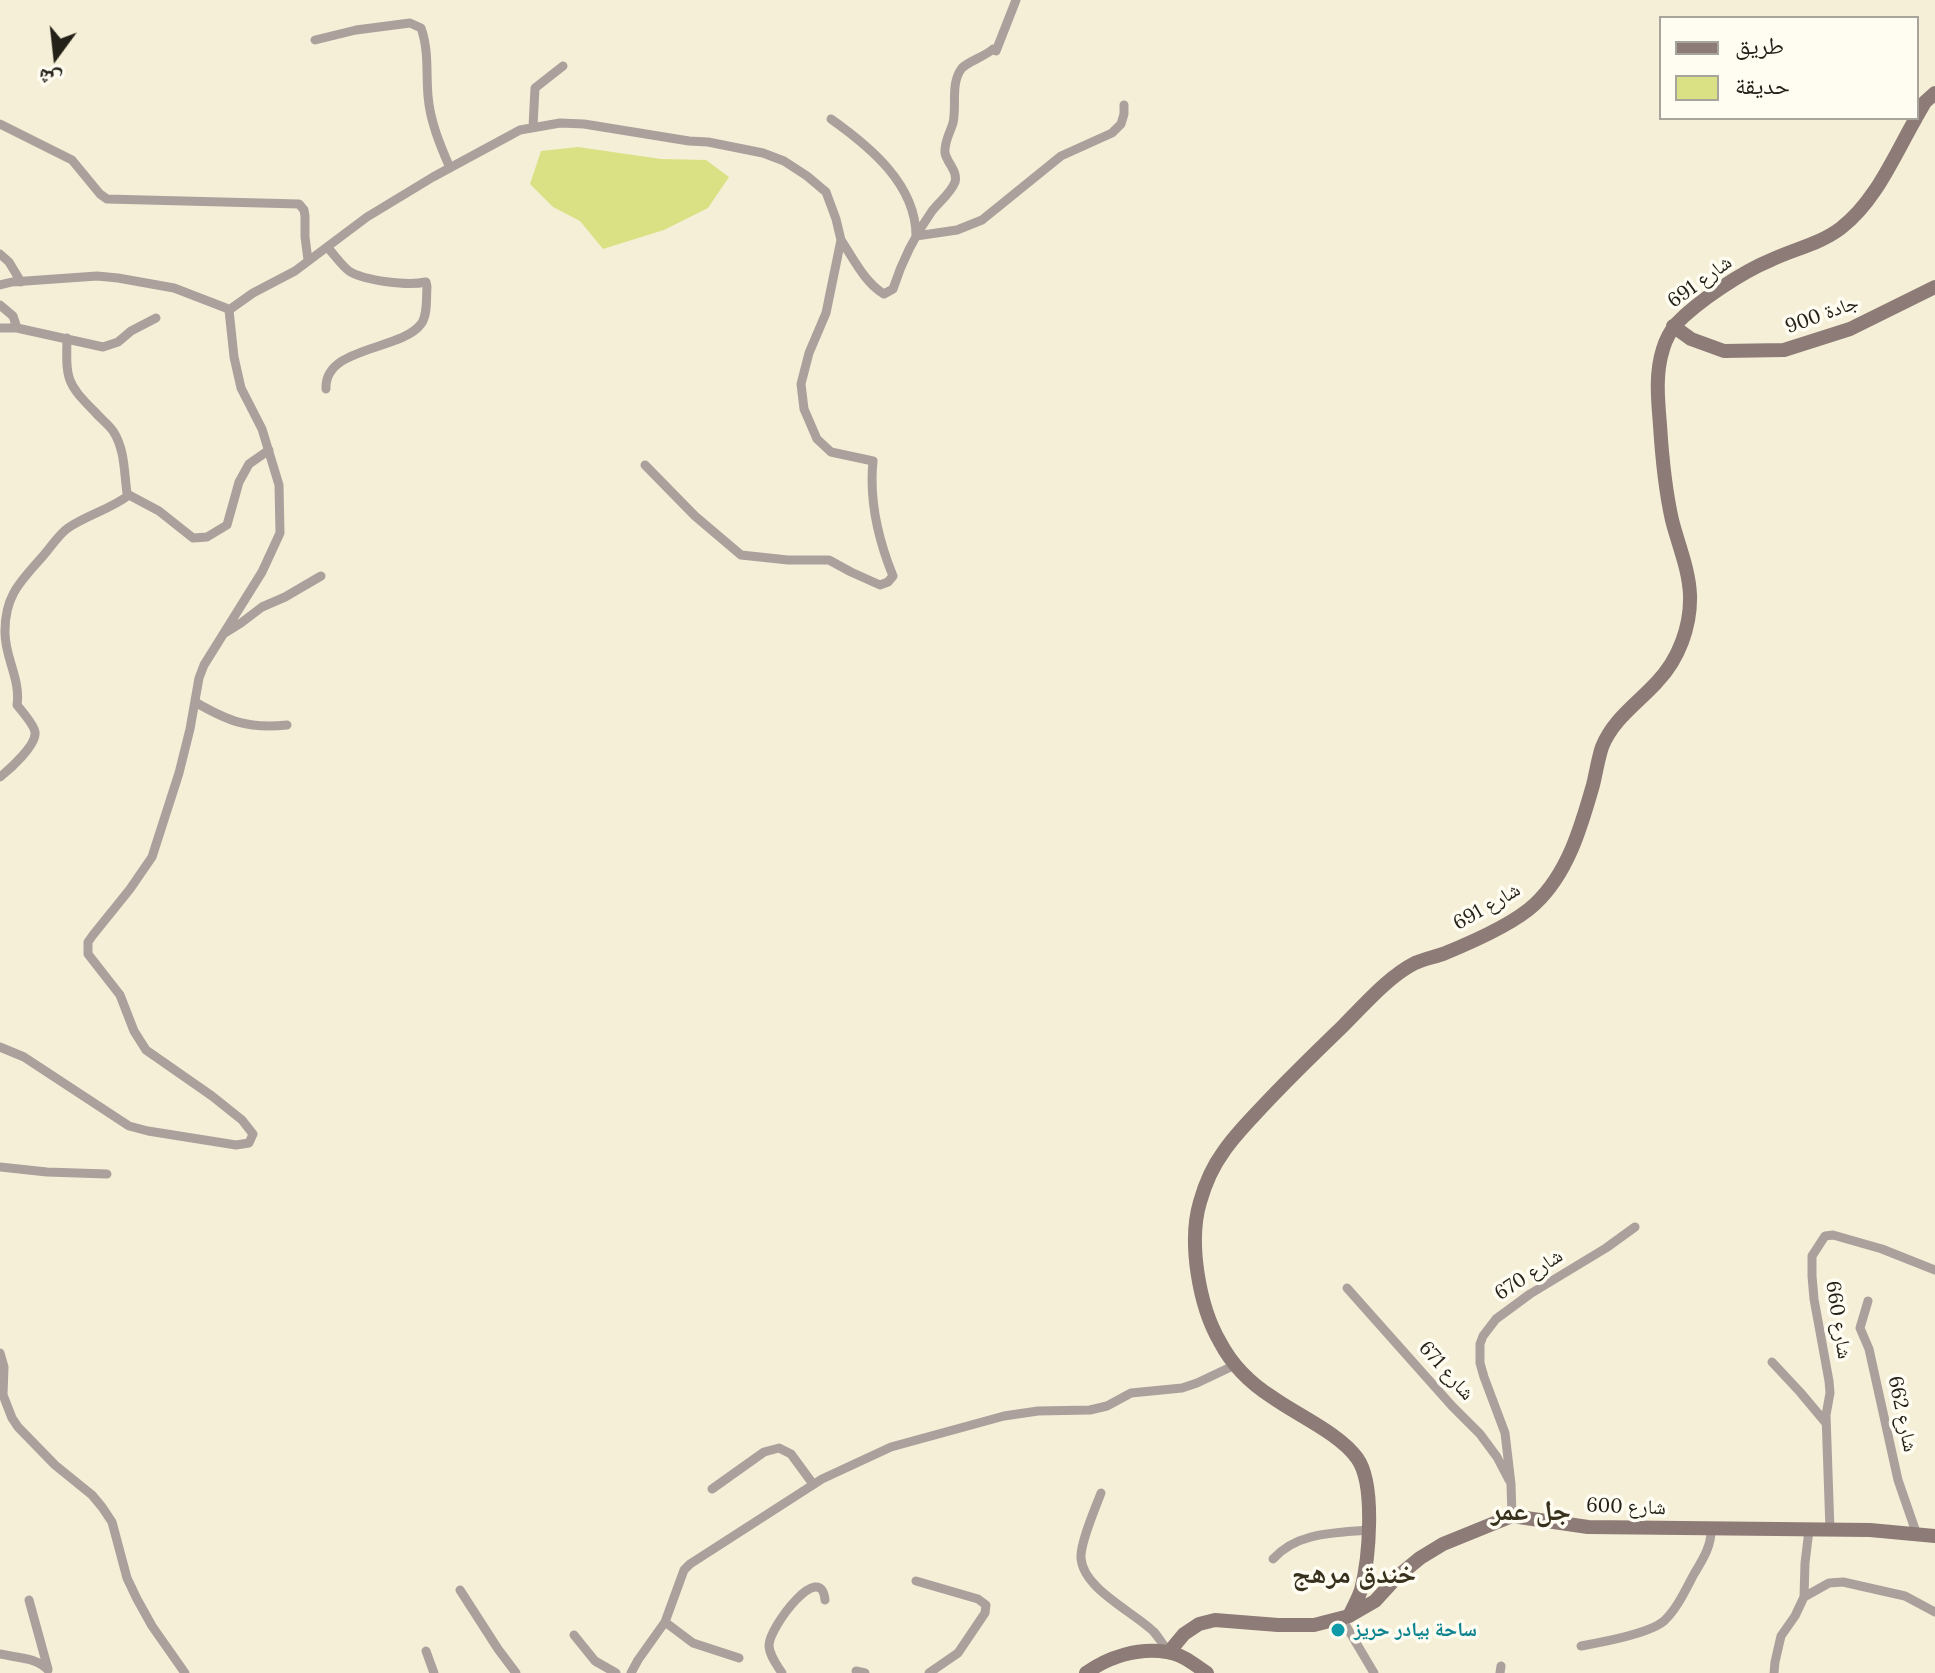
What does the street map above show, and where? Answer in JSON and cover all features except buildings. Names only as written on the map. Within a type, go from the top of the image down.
[{"type":"main road","name":"شارع 691","points":[[1919,112],[1935,93]]},
{"type":"main road","name":"شارع 691","points":[[1346,1618],[1360,1592],[1369,1530],[1363,1470],[1357,1458],[1343,1444],[1250,1381],[1219,1342],[1208,1314],[1195,1251],[1195,1219],[1208,1177],[1224,1150],[1293,1074],[1381,989],[1413,964],[1490,933],[1533,906],[1556,880],[1586,810],[1602,748],[1621,717],[1666,671],[1685,636],[1690,587],[1671,515],[1663,468],[1657,381],[1663,349],[1673,326],[1731,281],[1767,261],[1828,237],[1845,225],[1875,191],[1914,120]]},
{"type":"main road","name":"جادة 900","points":[[1673,326],[1691,339],[1724,351],[1784,350],[1850,329],[1935,287]]},
{"type":"main road","name":"شارع 600","points":[[1512,1516],[1588,1527],[1870,1530],[1935,1536]]},
{"type":"main road","points":[[1169,1652],[1184,1634],[1199,1624],[1215,1620],[1314,1625],[1346,1618],[1375,1601],[1420,1558],[1443,1544],[1512,1516]]},
{"type":"main road","points":[[1086,1673],[1100,1663],[1150,1651],[1169,1652],[1207,1673]]},
{"type":"street","points":[[229,310],[253,293],[295,271],[367,217],[450,168],[520,130],[560,123],[708,142],[763,153],[784,161],[826,192],[841,240],[866,277],[884,294],[893,289],[916,236],[955,181],[945,151],[954,120],[959,74],[969,63],[993,49],[996,51],[1016,0]]},
{"type":"street","points":[[315,40],[356,30],[410,23],[421,28],[425,40],[428,100],[439,142],[450,168]]},
{"type":"street","points":[[533,127],[535,88],[563,66]]},
{"type":"street","points":[[916,236],[957,230],[982,220],[1061,156],[1112,133],[1121,124],[1124,105]]},
{"type":"street","points":[[831,119],[864,143],[891,172],[913,210],[916,236]]},
{"type":"street","points":[[0,124],[72,160],[107,199],[299,204],[305,216],[308,260]]},
{"type":"street","points":[[645,465],[695,516],[741,555],[829,560],[880,585],[888,582],[893,576],[882,549],[877,524],[871,483],[873,461],[831,452],[817,439],[804,409],[801,384],[809,353],[826,313],[841,240]]},
{"type":"street","points":[[326,389],[325,383],[331,371],[344,360],[402,337],[424,322],[427,287],[426,282],[395,283],[348,270],[327,247]]},
{"type":"street","points":[[0,254],[21,282]]},
{"type":"street","points":[[0,285],[97,276],[118,278],[174,288],[229,310]]},
{"type":"street","points":[[0,305],[13,316],[17,328]]},
{"type":"street","points":[[0,1037],[3,1048],[24,1057],[129,1126],[236,1145],[249,1143],[252,1139],[253,1134],[242,1120],[146,1050],[134,1031],[120,995],[88,954],[88,942],[152,857],[179,773],[204,665],[262,572],[280,533],[280,494],[262,429],[241,388],[229,310]]},
{"type":"street","points":[[0,328],[17,328],[103,347],[118,342],[156,318]]},
{"type":"street","points":[[67,338],[66,370],[70,382],[112,430],[123,453],[127,493],[159,511],[193,538],[207,537],[227,525],[239,482],[249,464],[269,450]]},
{"type":"street","points":[[0,777],[11,769],[33,742],[35,735],[33,726],[17,705],[19,697],[6,648],[4,629],[14,590],[66,529],[129,495]]},
{"type":"street","points":[[222,635],[262,607],[321,576]]},
{"type":"street","points":[[195,702],[227,720],[260,726],[287,725]]},
{"type":"street","points":[[0,1167],[107,1174]]},
{"type":"street","name":"شارع 670","points":[[1512,1516],[1505,1433],[1480,1363],[1483,1336],[1496,1319],[1530,1294],[1635,1227]]},
{"type":"street","name":"شارع 660","points":[[1830,1530],[1826,1409],[1830,1393],[1814,1299],[1812,1256],[1825,1236],[1840,1236],[1935,1270]]},
{"type":"street","name":"شارع 671","points":[[1347,1288],[1489,1445],[1511,1484]]},
{"type":"street","name":"شارع 662","points":[[1868,1301],[1860,1328],[1869,1349],[1895,1470],[1917,1535]]},
{"type":"street","points":[[0,1353],[4,1367],[2,1394],[18,1427],[55,1465],[92,1495],[107,1514],[127,1578],[137,1599],[185,1673]]},
{"type":"street","points":[[1772,1362],[1826,1423]]},
{"type":"street","points":[[631,1673],[665,1622],[684,1570],[813,1484],[891,1447],[935,1433],[1020,1413],[1090,1410],[1107,1406],[1131,1393],[1182,1388],[1235,1365]]},
{"type":"street","points":[[712,1489],[764,1452],[779,1448],[791,1454],[813,1484]]},
{"type":"street","points":[[1101,1493],[1081,1551],[1083,1570],[1103,1592],[1154,1632],[1169,1652]]},
{"type":"street","points":[[1581,1646],[1611,1641],[1662,1623],[1704,1556],[1712,1539],[1711,1528]]},
{"type":"street","points":[[1273,1559],[1282,1549],[1312,1535],[1369,1530]]},
{"type":"street","points":[[1774,1673],[1781,1636],[1804,1597],[1809,1530]]},
{"type":"street","points":[[916,1581],[978,1599],[986,1605],[985,1613],[958,1653],[929,1673]]},
{"type":"street","points":[[1804,1597],[1829,1583],[1843,1582],[1905,1596],[1935,1612]]},
{"type":"street","points":[[782,1673],[769,1649],[776,1625],[792,1601],[807,1589],[821,1589],[825,1600]]},
{"type":"street","points":[[460,1590],[516,1673]]},
{"type":"street","points":[[29,1600],[48,1671]]},
{"type":"street","points":[[1346,1618],[1374,1673]]},
{"type":"street","points":[[665,1622],[693,1643],[739,1658]]},
{"type":"street","points":[[574,1635],[595,1661],[616,1673]]},
{"type":"street","points":[[426,1651],[434,1673]]},
{"type":"street","points":[[0,1654],[39,1662],[48,1671]]},
{"type":"green space","points":[[578,147],[661,159],[706,160],[729,177],[708,208],[664,230],[603,249],[580,221],[553,207],[530,184],[541,151]]},
{"type":"place","name":"ساحة بيادر حريز","points":[[1338,1630]]},
{"type":"district","name":"جل عمر","points":[[1531,1512]]},
{"type":"district","name":"خندق مرهج","points":[[1354,1575]]}]
